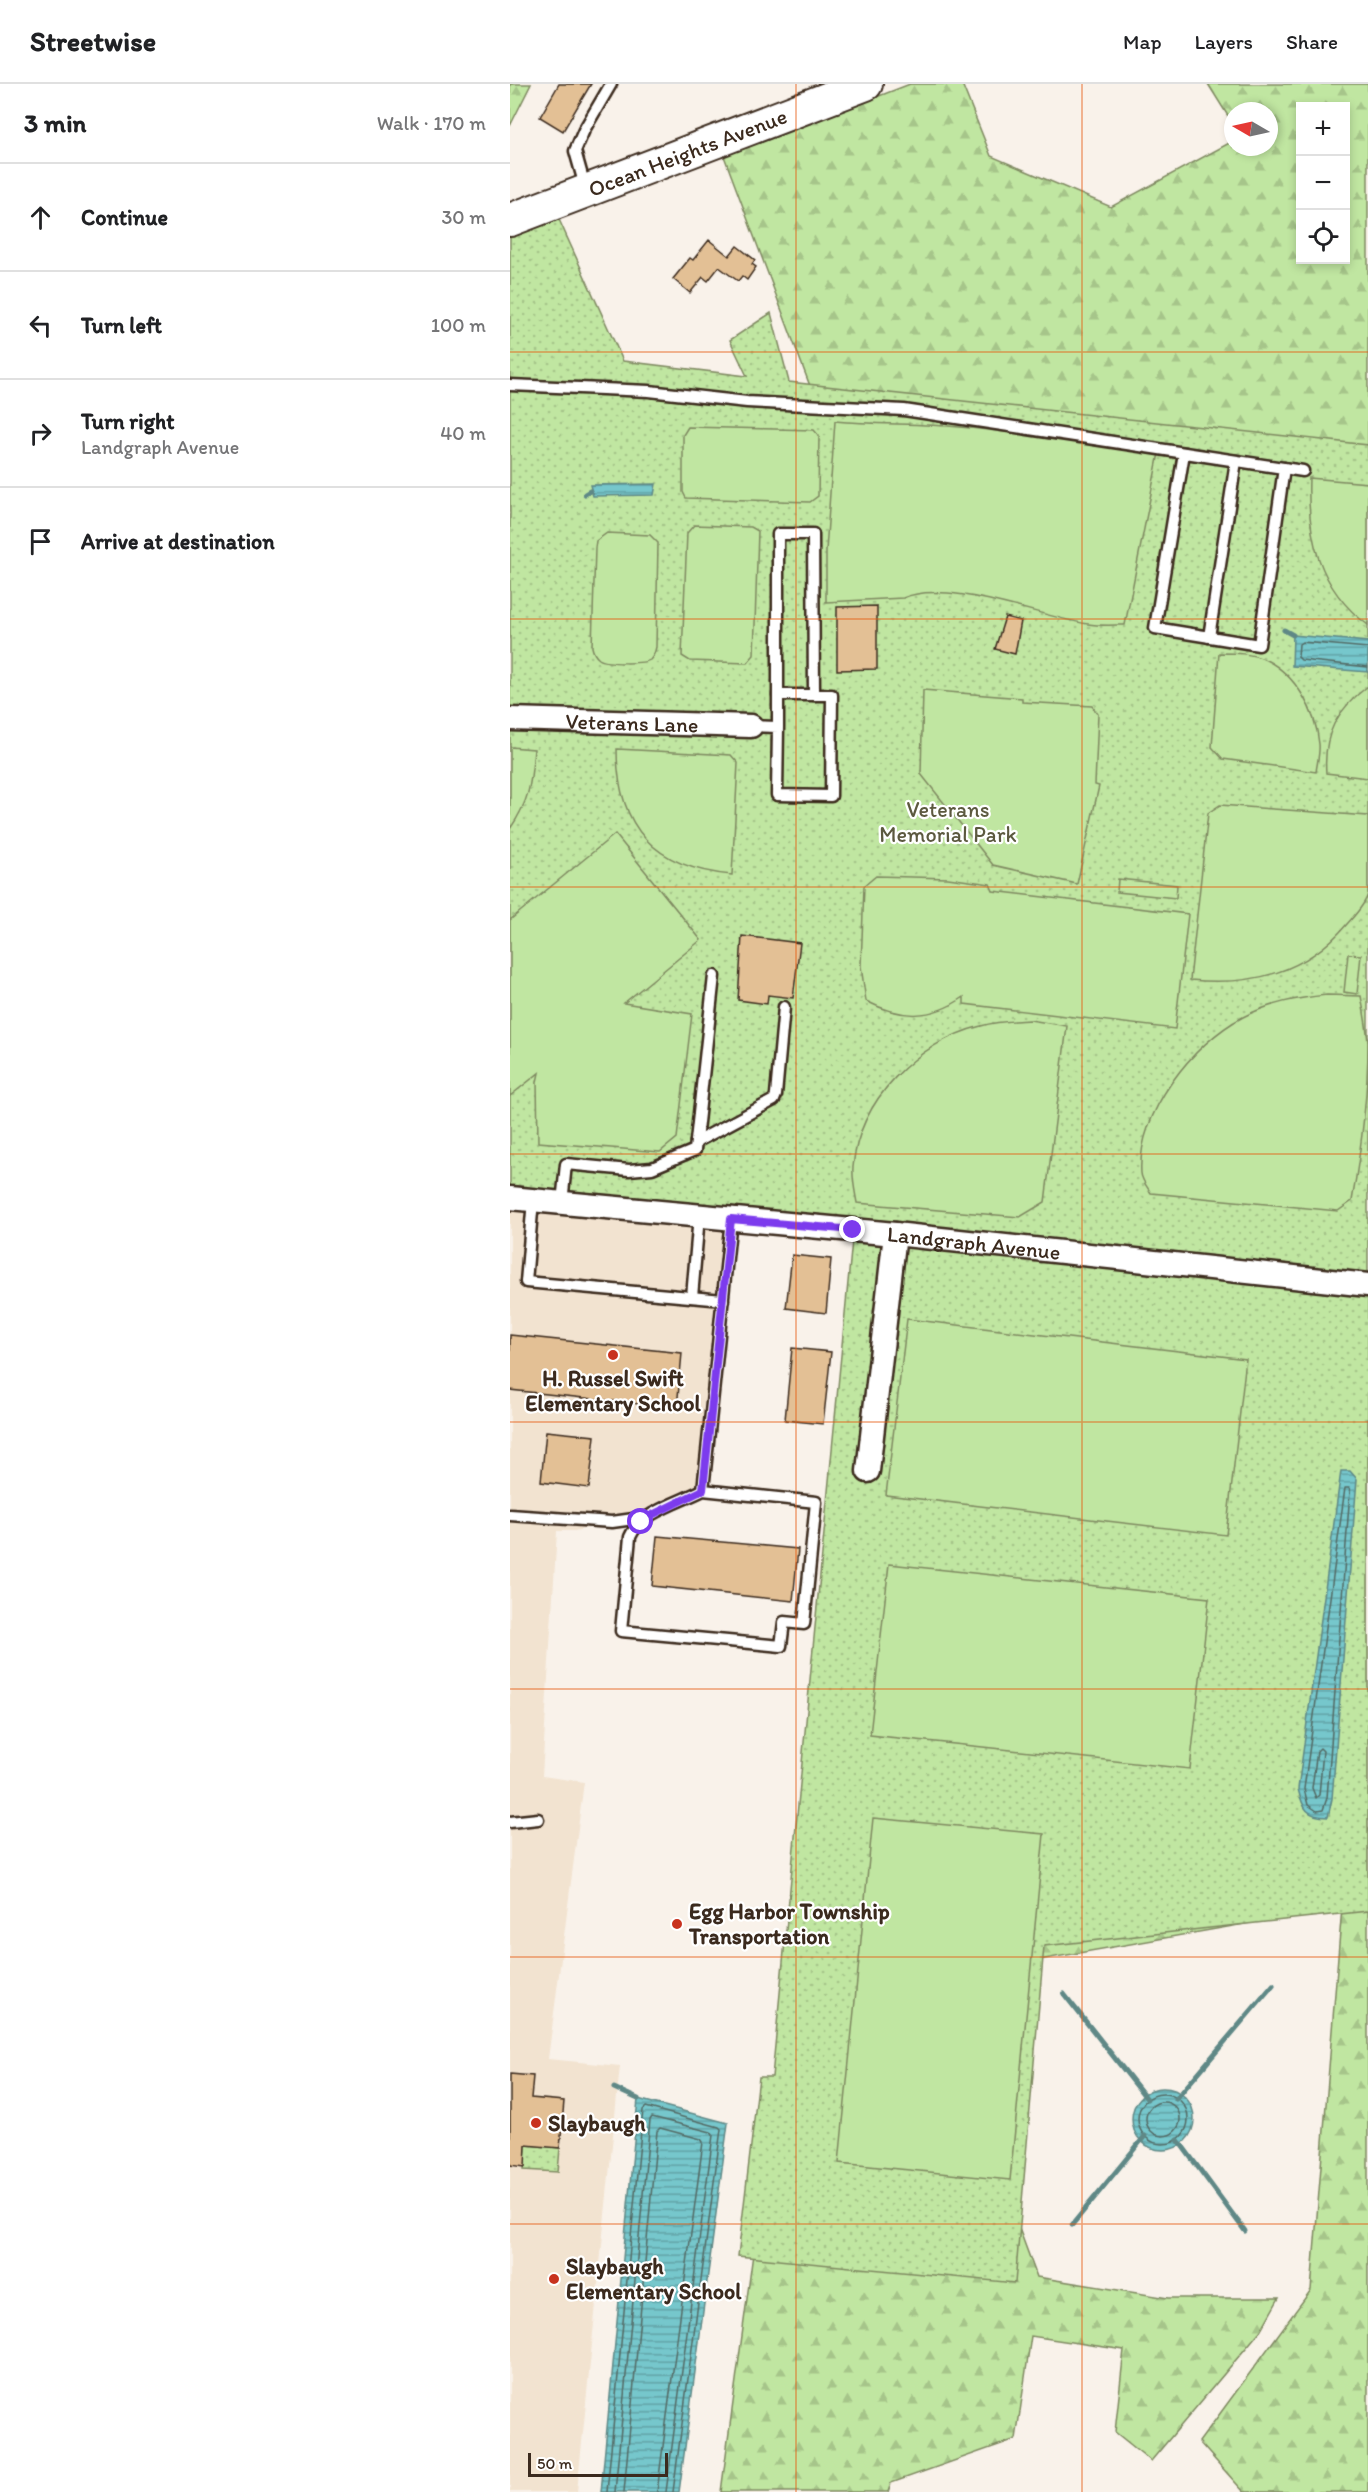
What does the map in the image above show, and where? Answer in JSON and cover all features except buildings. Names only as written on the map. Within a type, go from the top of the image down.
[{"type":"main road","name":"Ocean Heights Avenue","points":[[510,220],[866,84]]},
{"type":"street","name":"Veterans Lane","points":[[510,718],[752,726]]},
{"type":"street","name":"Landgraph Avenue","points":[[510,1198],[895,1234],[1368,1285]]},
{"type":"street","points":[[868,1471],[895,1234]]},
{"type":"lane","points":[[586,191],[575,151],[584,130],[612,84]]},
{"type":"lane","points":[[510,385],[649,391],[747,402],[904,410],[1302,471]]},
{"type":"lane","points":[[1184,453],[1155,628],[1259,645],[1284,468]]},
{"type":"lane","points":[[1209,637],[1236,461]]},
{"type":"lane","points":[[778,695],[814,695],[832,695],[831,796],[777,795],[778,534],[813,534],[814,695]]},
{"type":"lane","points":[[752,726],[778,727]]},
{"type":"lane","points":[[562,1203],[566,1164],[629,1170],[652,1168],[695,1150],[714,976]]},
{"type":"lane","points":[[696,1142],[774,1100],[784,1007]]},
{"type":"lane","points":[[533,1200],[526,1282],[723,1300]]},
{"type":"lane","points":[[692,1297],[699,1216]]},
{"type":"lane","points":[[703,1490],[731,1219]]},
{"type":"lane","points":[[703,1490],[816,1502],[804,1624],[784,1622],[781,1646],[621,1631],[630,1537],[636,1527],[648,1517],[703,1490]]},
{"type":"lane","points":[[510,1515],[612,1522],[648,1517]]},
{"type":"lane","points":[[510,1822],[538,1819]]},
{"type":"shaded area","points":[[510,1198],[731,1219],[703,1490],[648,1517],[612,1522],[575,1531],[557,1531],[542,1776],[584,1782],[548,2059],[620,2066],[577,2492],[510,2492]]},
{"type":"green space","points":[[510,84],[531,84],[510,126]]},
{"type":"green space","points":[[910,84],[962,84],[991,156],[1111,207],[1224,146],[1224,156],[1278,156],[1278,102],[1224,102],[1224,110],[1208,84],[1368,84],[1368,472],[813,394],[724,156]]},
{"type":"green space","name":"Veterans Memorial Park","points":[[552,204],[623,361],[747,376],[730,340],[771,313],[789,382],[1368,445],[1368,1911],[1044,1946],[1015,2283],[738,2256],[759,2077],[772,2077],[853,1230],[510,1198],[510,220]]},
{"type":"green space","points":[[835,421],[984,429],[1159,453],[1125,625],[1088,624],[994,601],[943,593],[921,593],[903,598],[826,602],[826,551]]},
{"type":"green space","points":[[688,427],[814,430],[819,436],[818,496],[810,502],[686,498],[683,492],[683,435]]},
{"type":"green space","points":[[1309,478],[1368,483],[1368,625],[1337,595],[1319,559],[1310,520]]},
{"type":"green space","points":[[694,525],[751,527],[758,531],[754,655],[747,663],[690,661],[682,656],[687,533]]},
{"type":"green space","points":[[607,533],[650,535],[658,543],[656,647],[650,660],[609,662],[598,658],[593,651],[595,548],[596,541]]},
{"type":"green space","points":[[1219,653],[1237,653],[1266,660],[1287,675],[1295,684],[1314,719],[1319,747],[1316,772],[1223,759],[1212,747]]},
{"type":"green space","points":[[1368,686],[1368,778],[1326,773],[1327,746],[1334,724],[1348,704]]},
{"type":"green space","points":[[923,690],[1022,698],[1022,702],[1092,706],[1098,714],[1095,785],[1099,786],[1077,884],[993,865],[921,774]]},
{"type":"green space","points":[[510,747],[534,749],[526,800],[510,829]]},
{"type":"green space","points":[[617,749],[731,755],[738,763],[732,875],[705,871],[682,863],[662,853],[646,839],[633,822],[624,801]]},
{"type":"green space","points":[[1220,805],[1368,816],[1368,894],[1359,910],[1331,941],[1296,965],[1276,973],[1235,981],[1190,980],[1208,813]]},
{"type":"green space","points":[[615,834],[701,940],[624,1003],[692,1014],[677,1138],[660,1152],[538,1142],[537,1082],[539,1073],[510,1096],[510,920]]},
{"type":"green space","points":[[876,876],[948,878],[990,884],[993,891],[1188,914],[1175,1029],[964,1004],[964,997],[940,1010],[916,1014],[891,1011],[866,1001],[861,966],[864,886]]},
{"type":"green space","points":[[1118,879],[1177,885],[1176,898],[1117,892]]},
{"type":"green space","points":[[1348,954],[1361,955],[1357,994],[1344,992]]},
{"type":"green space","points":[[1327,995],[1361,996],[1367,1031],[1368,1063],[1365,1102],[1352,1201],[1338,1211],[1151,1193],[1141,1173],[1142,1150],[1148,1127],[1158,1104],[1188,1062],[1205,1044],[1243,1017],[1284,1002]]},
{"type":"green space","points":[[1030,1020],[1067,1026],[1045,1202],[1020,1217],[857,1203],[853,1167],[858,1142],[879,1097],[895,1077],[935,1045],[957,1034],[993,1023]]},
{"type":"green space","points":[[1368,1285],[1368,2492],[1244,2492],[1199,2442],[1311,2290],[1342,1907],[1039,1960],[809,1737]]},
{"type":"green space","points":[[907,1319],[1246,1359],[1226,1535],[886,1495]]},
{"type":"green space","points":[[889,1564],[1209,1598],[1190,1769],[870,1735]]},
{"type":"green space","points":[[873,1818],[1044,1834],[1010,2180],[839,2163]]},
{"type":"green space","points":[[769,2135],[1013,2212],[1037,2277],[1168,2298],[1279,2298],[1261,2330],[1151,2461],[1115,2432],[1124,2350],[1031,2336],[1016,2439],[891,2483],[888,2492],[721,2492]]},
{"type":"green space","points":[[526,2145],[560,2148],[558,2172],[524,2170]]},
{"type":"water","points":[[656,484],[654,495],[593,496],[590,485]]},
{"type":"water","points":[[1293,635],[1368,642],[1368,672],[1292,666]]},
{"type":"water","points":[[1341,1471],[1350,1471],[1357,1479],[1332,1799],[1328,1817],[1321,1817],[1304,1807],[1298,1789]]},
{"type":"water","points":[[1163,2088],[1175,2090],[1185,2097],[1192,2107],[1194,2119],[1192,2131],[1185,2141],[1175,2148],[1163,2150],[1151,2148],[1141,2141],[1134,2131],[1132,2119],[1134,2107],[1141,2097],[1151,2090]]},
{"type":"water","points":[[638,2099],[728,2123],[679,2492],[601,2492]]},
{"type":"waterway","points":[[585,494],[590,491]]},
{"type":"waterway","points":[[1284,630],[1293,635]]},
{"type":"waterway","points":[[1176,2099],[1273,1985]]},
{"type":"waterway","points":[[1064,1994],[1147,2099]]},
{"type":"waterway","points":[[614,2088],[638,2099]]},
{"type":"waterway","points":[[1072,2225],[1145,2136]]},
{"type":"waterway","points":[[1178,2140],[1245,2231]]},
{"type":"place","name":"H. Russel Swift Elementary School","points":[[613,1355]]},
{"type":"place","name":"Egg Harbor Township Transportation","points":[[677,1924]]},
{"type":"place","name":"Slaybaugh","points":[[536,2123]]},
{"type":"place","name":"Slaybaugh Elementary School","points":[[554,2279]]},
{"type":"route","points":[[641,1522],[703,1490],[731,1219],[853,1230]]}]
